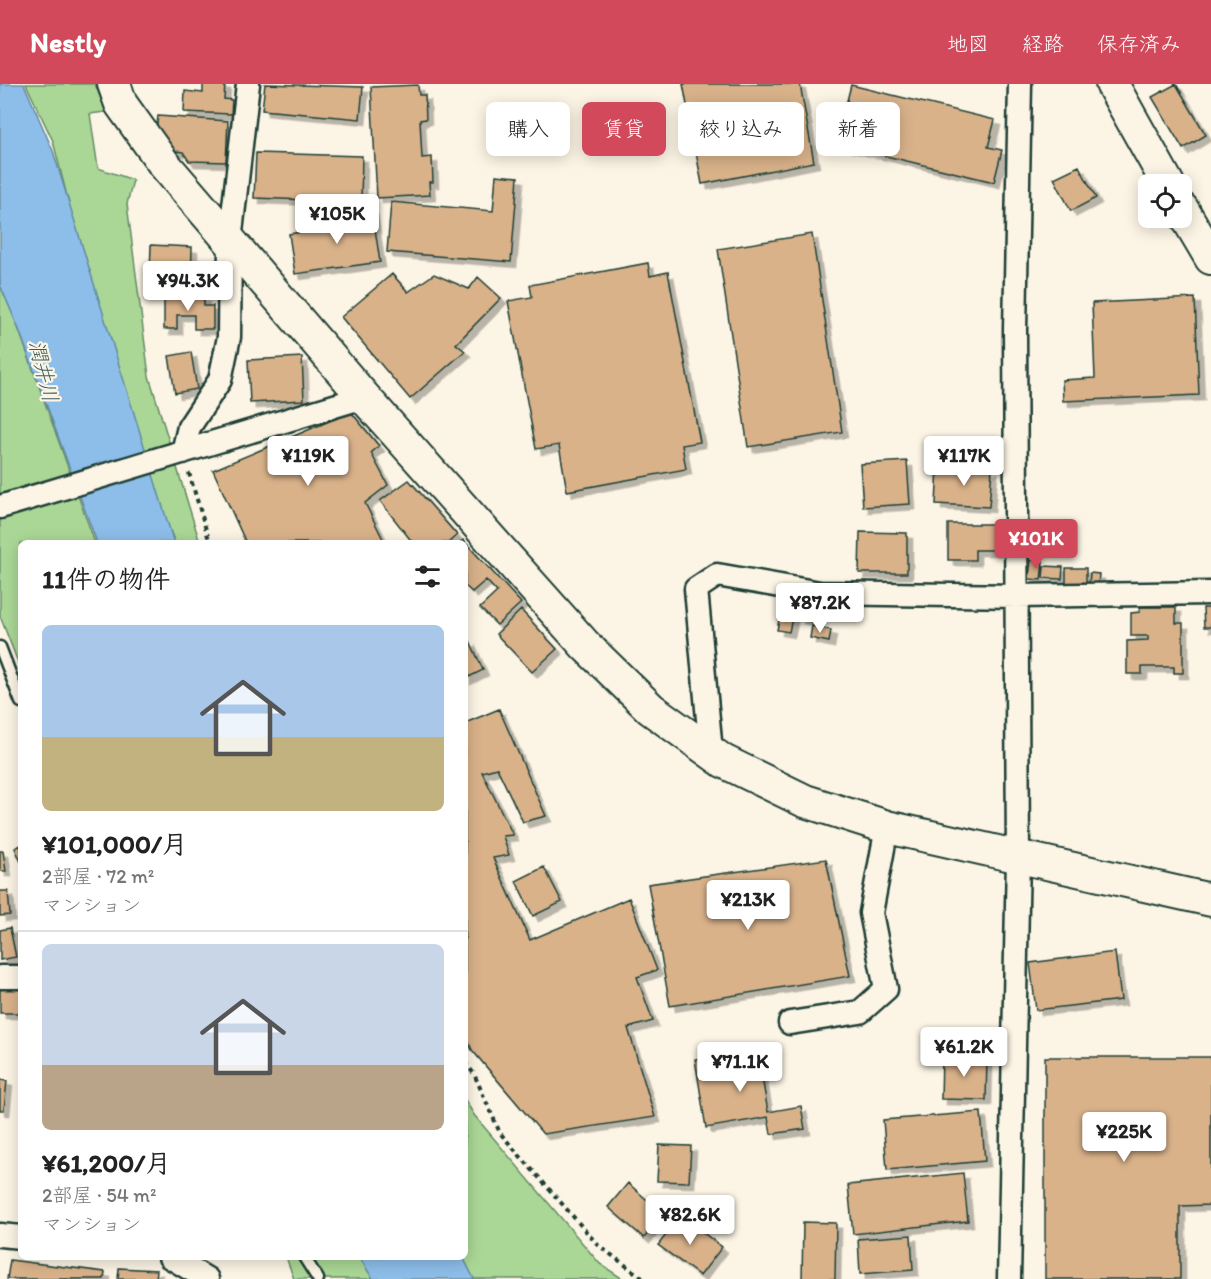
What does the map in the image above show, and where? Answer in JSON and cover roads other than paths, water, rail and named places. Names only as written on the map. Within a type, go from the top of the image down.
[{"type":"street","points":[[114,84],[122,104],[164,164],[230,241],[364,397],[585,645],[651,710],[711,753],[805,801],[887,827],[1211,900]]},
{"type":"street","points":[[183,452],[189,428],[220,380],[229,337],[230,241],[248,84]]},
{"type":"street","points":[[1009,1279],[1018,858],[1015,330],[1020,84]]},
{"type":"street","points":[[1112,84],[1162,174]]},
{"type":"street","points":[[1192,226],[1211,258]]},
{"type":"street","points":[[0,507],[364,397]]},
{"type":"street","points":[[711,753],[696,589],[717,575],[820,593],[1017,596],[1211,593]]},
{"type":"street","points":[[790,1023],[860,1012],[886,989],[871,913],[887,827]]},
{"type":"street","points":[[0,977],[18,977]]},
{"type":"street","points":[[0,1235],[18,1237]]},
{"type":"street","points":[[180,1260],[207,1279]]},
{"type":"lane","points":[[0,647],[18,694]]},
{"type":"lane","points":[[306,1260],[318,1279]]},
{"type":"water","name":"潤井川","points":[[0,84],[24,84],[53,151],[173,540],[96,540],[18,327],[0,285]]},
{"type":"water","points":[[361,1260],[464,1260],[474,1279],[373,1279]]}]
